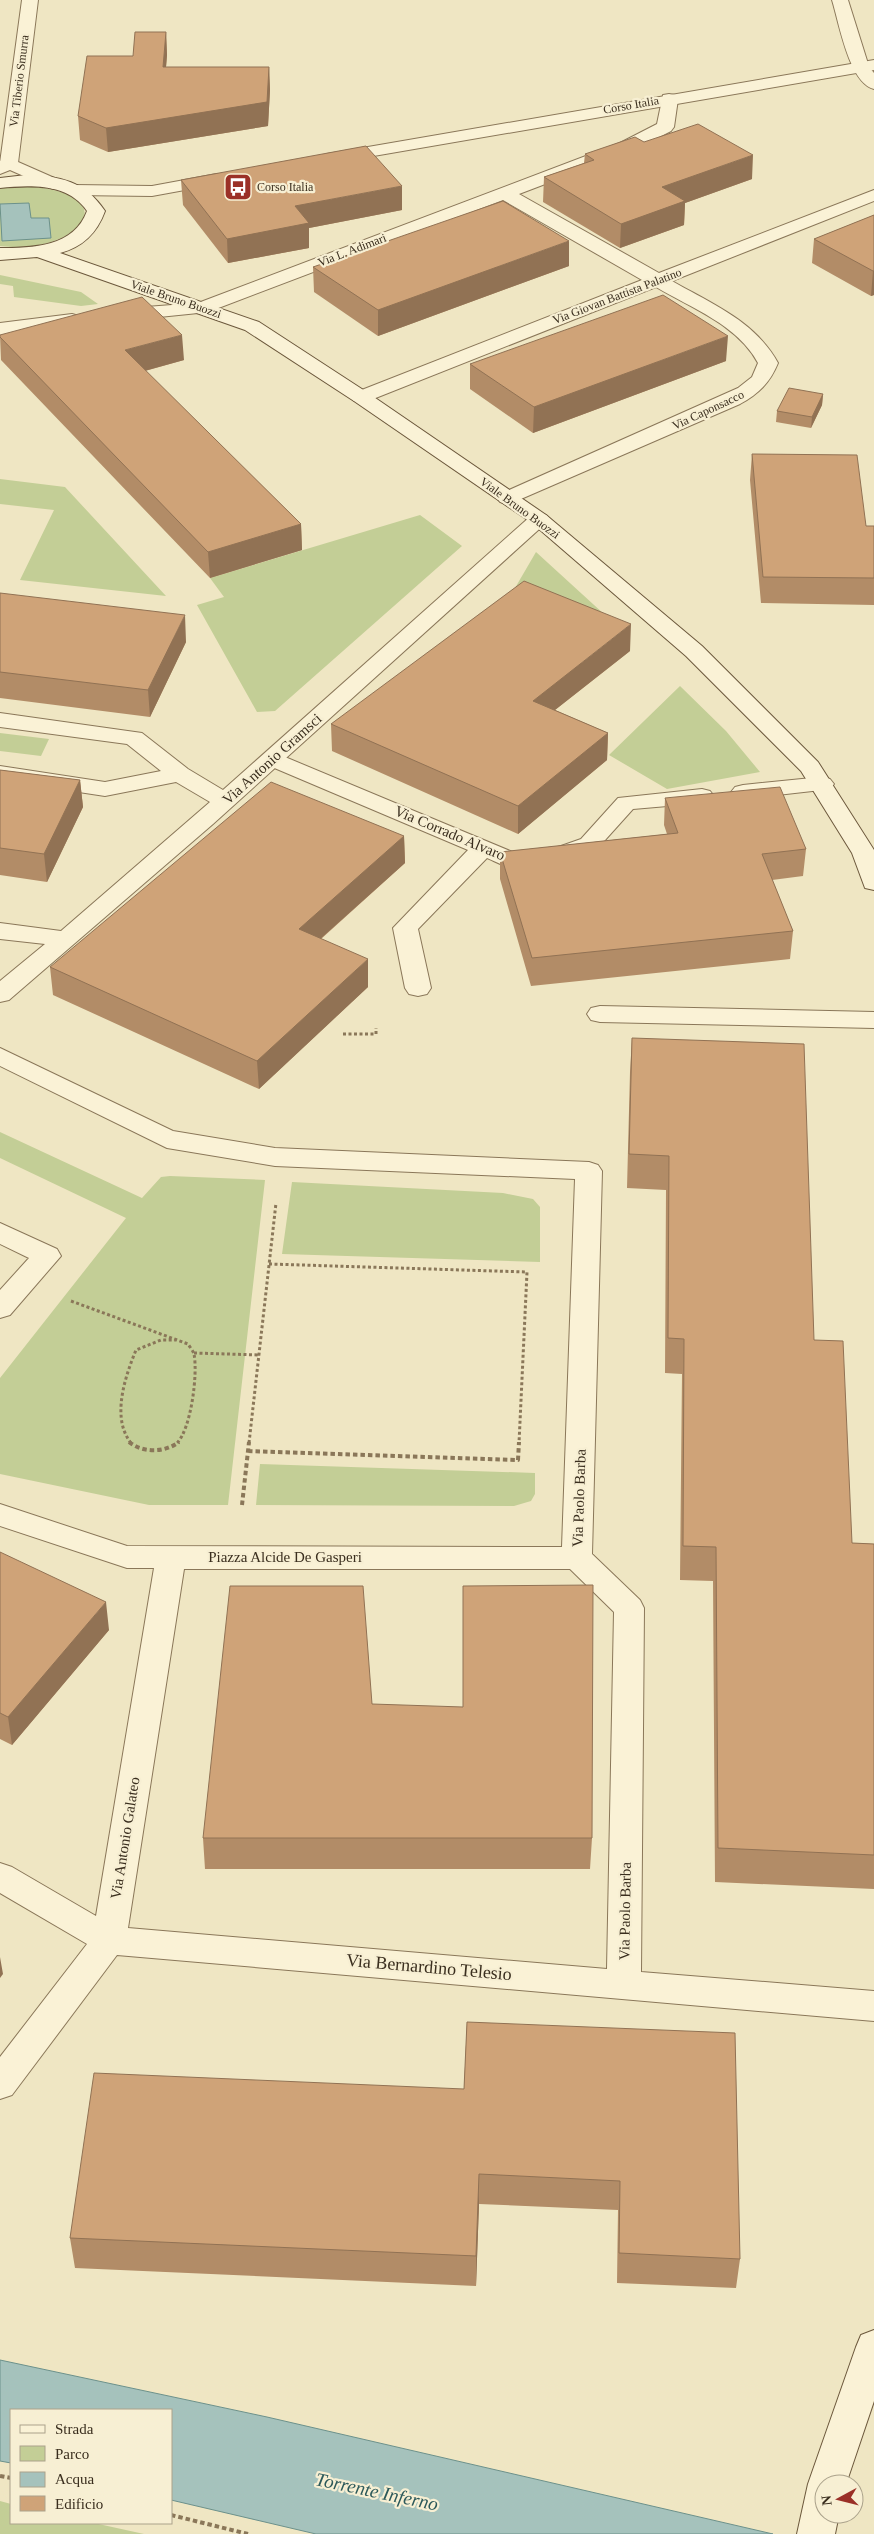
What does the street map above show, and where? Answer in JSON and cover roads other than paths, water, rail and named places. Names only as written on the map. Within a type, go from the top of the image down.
[{"type":"street","name":"Via Tiberio Smurra","points":[[4,166],[30,0]]},
{"type":"street","points":[[840,0],[874,84]]},
{"type":"street","name":"Corso Italia","points":[[312,162],[669,99],[867,67]]},
{"type":"street","name":"Via L. Adimari","points":[[201,308],[626,147],[665,127],[669,99]]},
{"type":"street","points":[[4,166],[74,190],[152,190],[236,176]]},
{"type":"street","points":[[0,183],[53,184]]},
{"type":"street","points":[[0,254],[40,252],[74,241],[87,232],[94,222],[96,211],[89,200],[74,190]]},
{"type":"street","points":[[96,211],[152,190]]},
{"type":"street","points":[[504,192],[659,280]]},
{"type":"street","name":"Via Giovan Battista Palatino","points":[[360,396],[874,195]]},
{"type":"street","points":[[74,241],[121,280]]},
{"type":"street","name":"Viale Bruno Buozzi","points":[[40,252],[252,326],[360,396],[539,519],[694,651],[810,767],[869,853],[874,883]]},
{"type":"street","name":"Via Caponsacco","points":[[507,498],[733,400],[751,389],[763,378],[768,363],[764,355],[760,348],[737,326],[659,280]]},
{"type":"street","points":[[0,329],[99,317],[201,308]]},
{"type":"street","name":"Via Antonio Gramsci","points":[[0,994],[67,939],[273,759],[539,519]]},
{"type":"street","points":[[0,720],[134,738],[180,774],[225,801]]},
{"type":"street","name":"Via Corrado Alvaro","points":[[273,759],[526,866],[589,844],[626,803],[822,784]]},
{"type":"street","points":[[0,773],[106,789],[180,774]]},
{"type":"street","points":[[418,988],[405,928],[483,848]]},
{"type":"street","points":[[0,931],[67,939]]},
{"type":"street","points":[[600,1014],[874,1020]]},
{"type":"street","name":"Via Paolo Barba","points":[[0,1056],[167,1139],[275,1157],[589,1171],[577,1558],[629,1608],[624,1983]]},
{"type":"street","points":[[0,1232],[47,1256],[0,1308]]},
{"type":"street","name":"Piazza Alcide De Gasperi","points":[[0,1515],[127,1557],[577,1558]]},
{"type":"street","name":"Via Antonio Galateo","points":[[0,2084],[109,1940],[171,1557]]},
{"type":"street","name":"Via Bernardino Telesio","points":[[0,1877],[109,1940],[874,2006]]},
{"type":"street","points":[[830,2474],[874,2347]]},
{"type":"water","points":[[29,203],[31,218],[49,218],[51,238],[2,241],[0,204]]},
{"type":"water","name":"Torrente Inferno","points":[[0,2360],[267,2417],[773,2534],[316,2534],[172,2500],[172,2409],[10,2409],[10,2463],[0,2461]]},
{"type":"place","name":"Corso Italia","points":[[238,187]]}]
